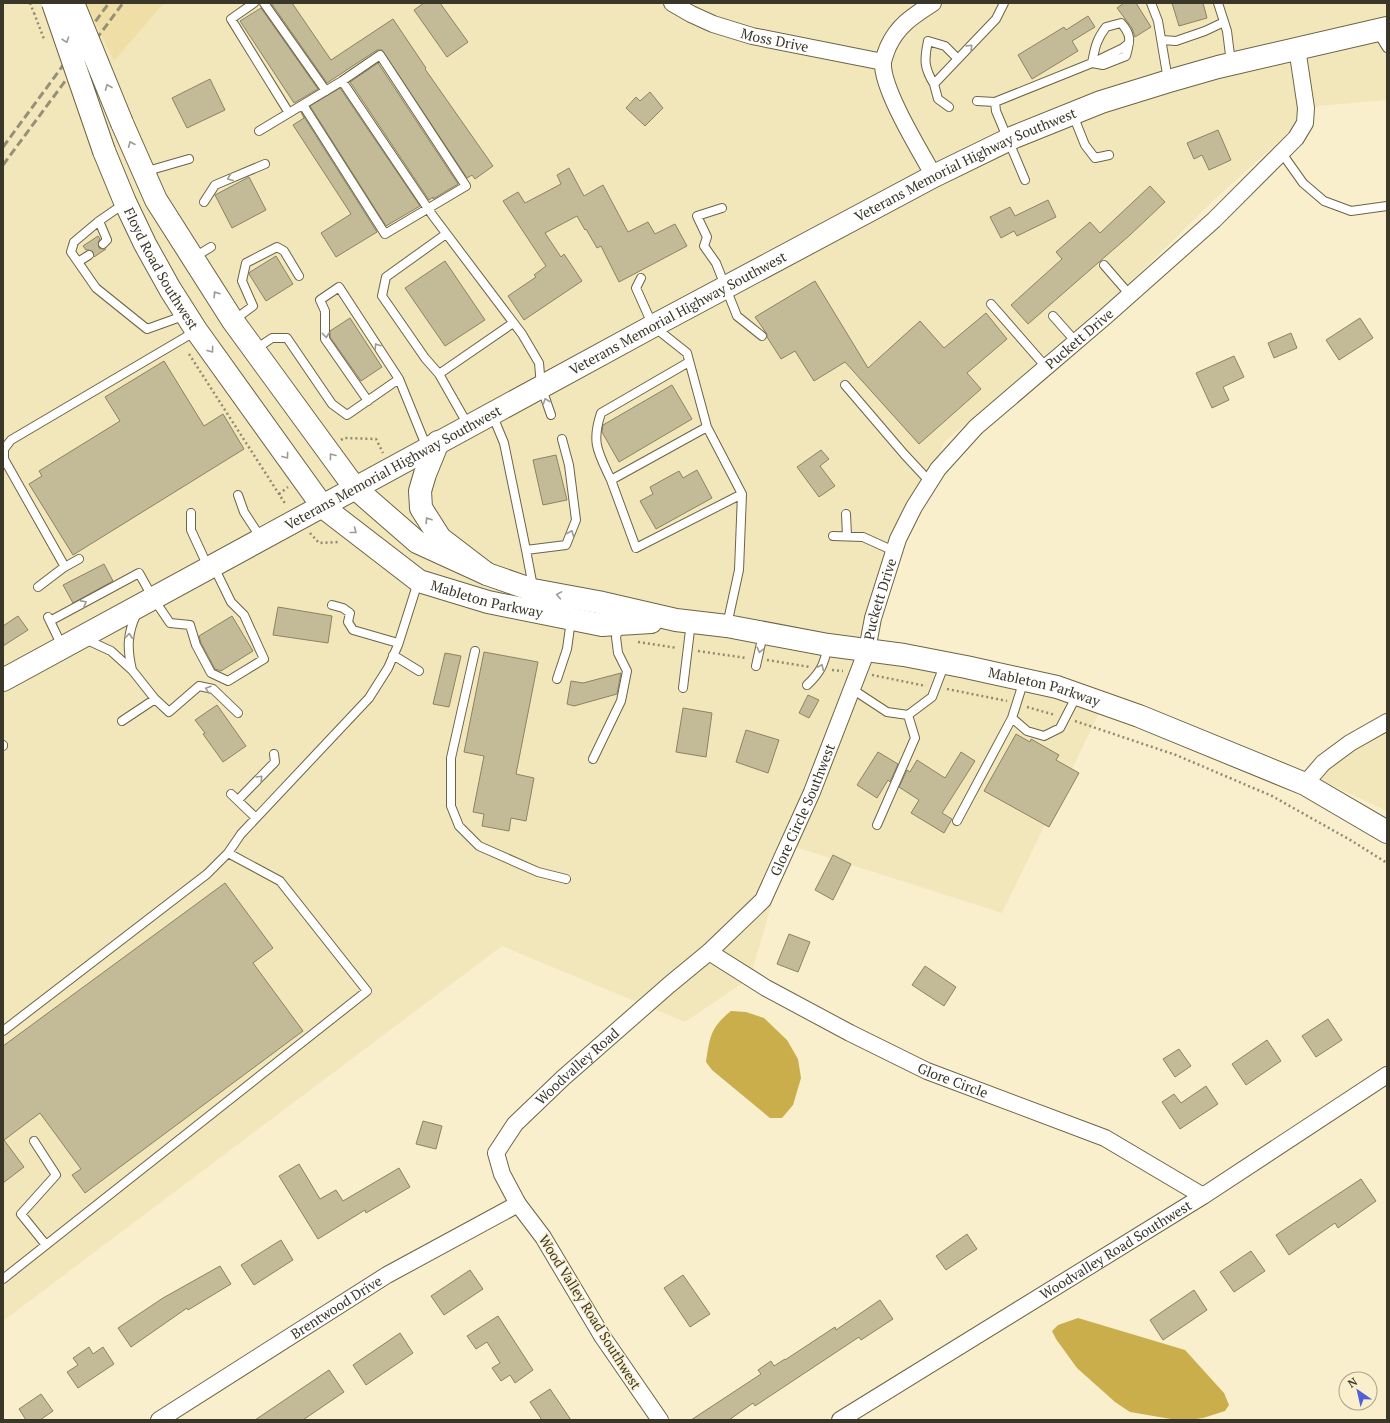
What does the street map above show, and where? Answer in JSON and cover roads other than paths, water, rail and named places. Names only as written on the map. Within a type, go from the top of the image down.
[{"type":"main road","name":"Floyd Road Southwest","points":[[73,3],[143,173],[156,200],[202,253],[233,321],[355,488]]},
{"type":"main road","name":"Floyd Road Southwest","points":[[44,8],[125,202],[145,244],[170,289],[191,322],[323,507]]},
{"type":"main road","name":"Veterans Memorial Highway Southwest","points":[[3,681],[211,566],[323,507],[491,413],[726,286],[934,176],[1009,140],[1101,102],[1169,81],[1298,48],[1383,36]]},
{"type":"main road","points":[[433,445],[420,491],[421,508],[440,538],[487,574]]},
{"type":"main road","name":"Mableton Parkway","points":[[355,488],[417,542],[487,574],[533,590],[598,602],[683,621],[727,626],[828,645],[945,662],[1057,687],[1139,716],[1305,784],[1387,832]]},
{"type":"main road","name":"Mableton Parkway","points":[[323,507],[419,581],[488,602],[602,625],[683,621]]},
{"type":"street","name":"Moss Drive","points":[[672,3],[713,24],[752,36],[883,62]]},
{"type":"street","points":[[933,3],[909,18],[900,27],[893,38],[883,62],[890,92],[934,176]]},
{"type":"street","name":"Puckett Drive","points":[[867,650],[873,618],[898,540],[914,507],[938,469],[976,427],[1076,342],[1214,220],[1296,138],[1305,123],[1305,100],[1298,48]]},
{"type":"street","name":"Glore Circle Southwest","points":[[709,952],[763,900],[812,792],[867,650]]},
{"type":"street","points":[[1305,784],[1323,763],[1350,743],[1387,722]]},
{"type":"street","name":"Glore Circle","points":[[709,952],[766,988],[850,1034],[927,1072],[1105,1138],[1203,1196]]},
{"type":"street","name":"Woodvalley Road","points":[[518,1204],[502,1174],[496,1153],[515,1124],[563,1078],[709,952]]},
{"type":"street","name":"Woodvalley Road Southwest","points":[[840,1420],[1203,1196],[1387,1075]]},
{"type":"street","name":"Brentwood Drive","points":[[159,1420],[387,1275],[518,1204]]},
{"type":"street","name":"Wood Valley Road Southwest","points":[[518,1204],[543,1237],[602,1336],[660,1420]]},
{"type":"lane","points":[[254,3],[230,19],[290,113]]},
{"type":"lane","points":[[264,3],[326,91]]},
{"type":"lane","points":[[934,84],[996,19],[1004,3]]},
{"type":"lane","points":[[1151,3],[1158,21],[1169,81]]},
{"type":"lane","points":[[1218,3],[1227,31],[1232,64]]},
{"type":"lane","points":[[1162,40],[1176,41],[1205,31],[1224,22]]},
{"type":"lane","points":[[977,101],[995,102],[1092,64],[1103,65],[1126,56],[1129,35],[1121,23],[1106,27],[1100,35],[1095,45],[1092,64]]},
{"type":"lane","points":[[949,107],[938,99],[934,84],[927,72],[924,57],[928,42],[945,46],[958,59]]},
{"type":"lane","points":[[259,131],[342,81],[380,55],[466,186],[385,234],[303,105]]},
{"type":"lane","points":[[342,81],[428,209],[522,334],[539,363],[541,386],[551,416]]},
{"type":"lane","points":[[995,102],[996,111],[1026,180]]},
{"type":"lane","points":[[1073,114],[1085,146],[1095,158],[1109,155]]},
{"type":"lane","points":[[1281,152],[1303,183],[1324,201],[1351,211],[1387,206]]},
{"type":"lane","points":[[143,173],[190,159]]},
{"type":"lane","points":[[204,202],[215,185],[265,164]]},
{"type":"lane","points":[[125,202],[74,242],[71,252],[96,288],[147,328],[191,322]]},
{"type":"lane","points":[[722,208],[697,216],[707,237],[704,246],[716,263],[737,316],[762,336]]},
{"type":"lane","points":[[99,221],[107,240],[103,244]]},
{"type":"lane","points":[[446,234],[386,277],[382,296],[425,358],[439,374],[468,426]]},
{"type":"lane","points":[[233,321],[253,306],[242,281],[246,263],[277,248],[284,251],[299,276]]},
{"type":"lane","points":[[78,262],[89,255]]},
{"type":"lane","points":[[1104,265],[1130,295]]},
{"type":"lane","points":[[641,278],[636,288],[653,326],[687,353],[707,427],[742,494],[739,570],[727,626]]},
{"type":"lane","points":[[368,401],[325,339],[325,311],[320,300],[340,287],[398,379],[433,445]]},
{"type":"lane","points":[[992,304],[1046,367]]},
{"type":"lane","points":[[1053,316],[1076,342]]},
{"type":"lane","points":[[65,567],[4,459],[4,449],[11,440],[191,322]]},
{"type":"lane","points":[[439,374],[513,323]]},
{"type":"lane","points":[[255,350],[272,338],[287,338],[332,404],[347,415],[398,379]]},
{"type":"lane","points":[[689,362],[601,412],[596,427],[596,449],[611,480],[636,548],[742,494]]},
{"type":"lane","points":[[845,385],[930,482]]},
{"type":"lane","points":[[491,413],[504,443],[533,590]]},
{"type":"lane","points":[[611,480],[707,427]]},
{"type":"lane","points":[[526,550],[566,545],[576,520],[569,465],[562,439]]},
{"type":"lane","points":[[238,495],[244,512],[262,539]]},
{"type":"lane","points":[[63,648],[49,619],[139,573],[147,601],[170,623],[190,625],[196,645],[211,673],[228,681],[264,659],[244,615],[231,602],[191,530],[191,513]]},
{"type":"lane","points":[[846,514],[847,536]]},
{"type":"lane","points":[[833,536],[863,537],[894,551]]},
{"type":"lane","points":[[38,587],[65,567],[79,559]]},
{"type":"lane","points":[[3,1031],[207,874],[228,853],[241,834],[369,698],[388,668],[419,581]]},
{"type":"lane","points":[[132,670],[128,652],[130,626],[147,601]]},
{"type":"lane","points":[[332,605],[343,608],[350,613],[348,622],[353,630],[398,643]]},
{"type":"lane","points":[[557,679],[567,649],[571,619]]},
{"type":"lane","points":[[683,621],[683,688]]},
{"type":"lane","points":[[593,759],[621,701],[627,671],[618,653],[616,637],[621,623]]},
{"type":"lane","points":[[756,666],[764,634]]},
{"type":"lane","points":[[81,638],[111,651],[132,670],[155,699],[169,712],[199,686],[213,689],[238,713]]},
{"type":"lane","points":[[807,685],[817,675],[823,664],[828,645]]},
{"type":"lane","points":[[475,651],[450,758],[451,806],[459,826],[479,846],[538,872],[566,879]]},
{"type":"lane","points":[[393,655],[419,670]]},
{"type":"lane","points":[[852,689],[887,712],[908,715],[932,697],[945,662]]},
{"type":"lane","points":[[957,821],[1012,718],[1024,679]]},
{"type":"lane","points":[[1012,718],[1027,731],[1044,736],[1060,728],[1077,694]]},
{"type":"lane","points":[[122,721],[155,699]]},
{"type":"lane","points":[[878,825],[915,738],[908,715]]},
{"type":"lane","points":[[238,800],[275,762],[274,754]]},
{"type":"lane","points":[[231,794],[256,818]]},
{"type":"lane","points":[[3,1279],[367,991],[280,881],[228,853]]},
{"type":"lane","points":[[34,1141],[56,1174],[20,1214],[46,1245]]},
{"type":"railway","points":[[3,147],[109,3]]},
{"type":"railway","points":[[3,165],[123,3]]}]
